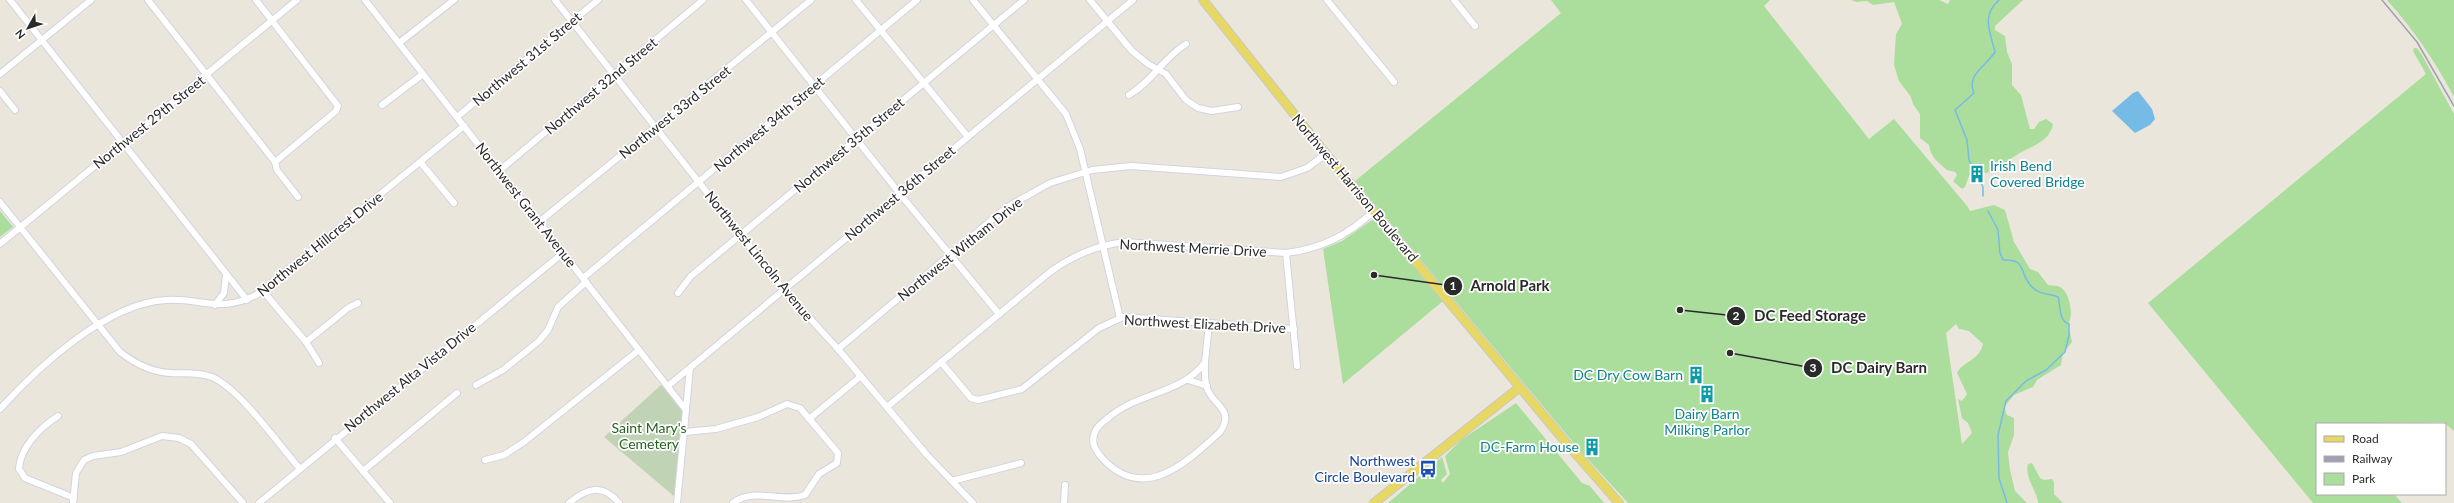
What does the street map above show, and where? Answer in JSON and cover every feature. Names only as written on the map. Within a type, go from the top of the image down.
[{"type":"main road","name":"Northwest Harrison Boulevard","points":[[1203,0],[1326,154],[1520,387],[1619,503]]},
{"type":"main road","points":[[1374,503],[1520,387]]},
{"type":"street","points":[[10,0],[247,300]]},
{"type":"street","points":[[0,74],[91,0]]},
{"type":"street","points":[[148,0],[275,162],[277,170],[298,197]]},
{"type":"street","points":[[256,0],[338,107],[275,162]]},
{"type":"street","name":"Northwest 29th Street","points":[[0,244],[297,0]]},
{"type":"street","name":"Northwest Grant Avenue","points":[[365,0],[686,410]]},
{"type":"street","points":[[399,43],[454,0]]},
{"type":"street","name":"Northwest Lincoln Avenue","points":[[555,0],[784,290],[838,349],[927,455],[974,503]]},
{"type":"street","name":"Northwest 31st Street","points":[[457,117],[598,0]]},
{"type":"street","name":"Northwest 32nd Street","points":[[499,171],[703,0]]},
{"type":"street","points":[[746,0],[900,194],[999,314]]},
{"type":"street","name":"Northwest 33rd Street","points":[[540,222],[811,0]]},
{"type":"street","points":[[856,0],[968,137]]},
{"type":"street","name":"Northwest 34th Street","points":[[476,385],[502,370],[539,341],[548,330],[558,307],[584,280],[917,0]]},
{"type":"street","points":[[973,0],[1038,79],[1071,123],[1085,172],[1120,318]]},
{"type":"street","name":"Northwest 35th Street","points":[[678,293],[691,276],[1024,0]]},
{"type":"street","points":[[1090,0],[1138,57],[1170,78],[1182,96],[1193,105],[1212,111],[1238,107]]},
{"type":"street","name":"Northwest 36th Street","points":[[668,386],[1133,0]]},
{"type":"street","points":[[1327,0],[1394,82]]},
{"type":"street","points":[[1454,0],[1476,26]]},
{"type":"street","points":[[1130,95],[1147,83],[1168,57],[1186,44]]},
{"type":"street","points":[[382,105],[423,74]]},
{"type":"street","points":[[0,91],[15,110]]},
{"type":"street","name":"Northwest Hillcrest Drive","points":[[0,409],[37,370],[97,325],[122,310],[150,301],[173,299],[215,305],[234,304],[247,300],[263,291],[421,163],[464,126]]},
{"type":"street","name":"Northwest Witham Drive","points":[[838,349],[1016,202],[1050,183],[1085,172],[1131,166],[1281,177],[1298,173],[1326,154]]},
{"type":"street","points":[[421,163],[454,203]]},
{"type":"street","points":[[0,202],[120,352],[143,366],[170,373],[204,374],[224,384],[236,395],[300,469]]},
{"type":"street","name":"Northwest Merrie Drive","points":[[887,407],[1067,260],[1103,245],[1125,242],[1286,254],[1308,249],[1334,240],[1351,231],[1374,211]]},
{"type":"street","name":"Northwest Alta Vista Drive","points":[[259,503],[335,438],[563,253]]},
{"type":"street","points":[[1286,254],[1297,366]]},
{"type":"street","points":[[215,305],[224,293],[226,275]]},
{"type":"street","points":[[263,291],[306,342],[319,363]]},
{"type":"street","points":[[306,342],[348,308],[358,303]]},
{"type":"street","name":"Northwest Elizabeth Drive","points":[[941,362],[971,398],[978,400],[1022,389],[1099,328],[1120,318],[1294,329]]},
{"type":"street","points":[[1205,362],[1188,380],[1126,404],[1098,427],[1093,438],[1094,446],[1109,466],[1129,478],[1154,480],[1172,471],[1216,436],[1224,427],[1225,414],[1206,386],[1205,362],[1209,324]]},
{"type":"street","points":[[485,460],[504,455],[524,442],[639,350]]},
{"type":"street","points":[[677,503],[690,368]]},
{"type":"street","points":[[809,419],[861,376]]},
{"type":"street","points":[[1188,380],[1206,386]]},
{"type":"street","points":[[363,471],[457,393]]},
{"type":"street","points":[[685,432],[716,429],[758,417],[787,404],[796,406],[838,453],[838,461],[819,474],[805,495],[794,498],[752,496],[738,499],[733,503]]},
{"type":"street","points":[[58,416],[34,437],[24,454],[19,469],[25,478],[73,500],[76,473],[84,460],[93,456],[121,452],[162,436],[179,438],[191,444],[243,503]]},
{"type":"street","points":[[335,438],[390,503]]},
{"type":"street","points":[[952,481],[1021,463]]},
{"type":"street","points":[[1064,503],[1065,485]]},
{"type":"street","points":[[569,503],[580,493],[594,489],[606,492],[619,503]]},
{"type":"green space","points":[[1551,0],[1770,0],[1764,6],[1869,139],[1894,119],[1970,211],[1994,205],[2005,210],[2014,242],[2030,269],[2038,272],[2048,285],[2059,286],[2063,290],[2069,299],[2071,310],[2071,316],[2068,324],[2072,342],[2063,353],[2061,365],[2037,380],[2033,387],[2014,395],[2004,407],[2007,415],[2014,418],[2014,435],[2008,452],[2010,470],[2015,491],[2027,503],[1628,503],[1582,453],[1355,181],[1561,13]],"holes":[[[1956,324],[1959,329],[1969,331],[1983,344],[1978,354],[1957,373],[1967,394],[1962,401],[1958,399],[1962,418],[1968,423],[1972,433],[1962,444],[1946,333]]]},
{"type":"green space","points":[[1851,0],[1939,0],[1948,4],[1950,0],[2023,0],[1995,26],[1995,30],[2005,36],[2007,52],[2012,64],[2012,85],[2021,95],[2030,129],[2034,129],[2039,122],[2046,119],[2053,124],[2048,136],[2038,144],[2020,153],[1994,170],[1986,173],[1974,170],[1969,176],[1965,187],[1962,189],[1953,181],[1957,175],[1955,172],[1947,170],[1938,162],[1933,157],[1929,145],[1920,138],[1920,114],[1913,104],[1911,97],[1899,81],[1894,65],[1896,34],[1902,24],[1894,2],[1873,5],[1867,1],[1856,2]]},
{"type":"green space","points":[[2387,0],[2454,0],[2454,97],[2424,46]]},
{"type":"green space","points":[[2414,48],[2417,48],[2422,55],[2454,114],[2454,431],[2443,422],[2316,423],[2316,495],[2395,495],[2402,503],[2313,503],[2148,303],[2426,74],[2413,51]]},
{"type":"green space","points":[[0,211],[13,227],[0,237]]},
{"type":"green space","points":[[1375,218],[1443,301],[1343,384],[1323,249],[1342,241]]},
{"type":"green space","name":"Saint Mary's Cemetery","points":[[661,385],[682,410],[675,497],[604,437]]},
{"type":"green space","points":[[1516,403],[1582,483],[1590,486],[1604,503],[1388,503],[1442,457],[1447,474],[1441,480],[1443,483],[1450,474],[1445,456],[1461,440]]},
{"type":"green space","points":[[2032,463],[2040,478],[2044,480],[2052,479],[2054,482],[2054,494],[2063,503],[2038,503],[2027,469],[2028,464]]},
{"type":"water","points":[[2138,91],[2152,109],[2155,119],[2150,125],[2135,133],[2112,111],[2133,93]]},
{"type":"waterway","points":[[1983,196],[1983,187],[1969,160],[1967,140],[1955,110],[1974,93],[1972,87],[1975,76],[1995,52],[1988,24],[1990,12],[1999,0]]},
{"type":"waterway","points":[[1988,211],[1998,230],[2000,253],[2003,260],[2011,260],[2019,264],[2028,282],[2035,290],[2058,297],[2061,316],[2063,320],[2069,324],[2069,335],[2065,352],[2046,370],[2026,381],[2006,401],[1998,435],[1999,478],[2007,503]]},
{"type":"railway","points":[[2382,0],[2417,42],[2454,106]]},
{"type":"place","name":"Irish Bend Covered Bridge","points":[[1977,174]]},
{"type":"place","name":"Arnold Park","points":[[1374,275]]},
{"type":"place","name":"DC Feed Storage","points":[[1680,310]]},
{"type":"place","name":"DC Dairy Barn","points":[[1730,353]]},
{"type":"place","name":"DC Dry Cow Barn","points":[[1696,375]]},
{"type":"place","name":"Dairy Barn Milking Parlor","points":[[1707,394]]},
{"type":"place","name":"DC-Farm House","points":[[1592,447]]},
{"type":"place","name":"Northwest Circle Boulevard","points":[[1428,469]]}]
